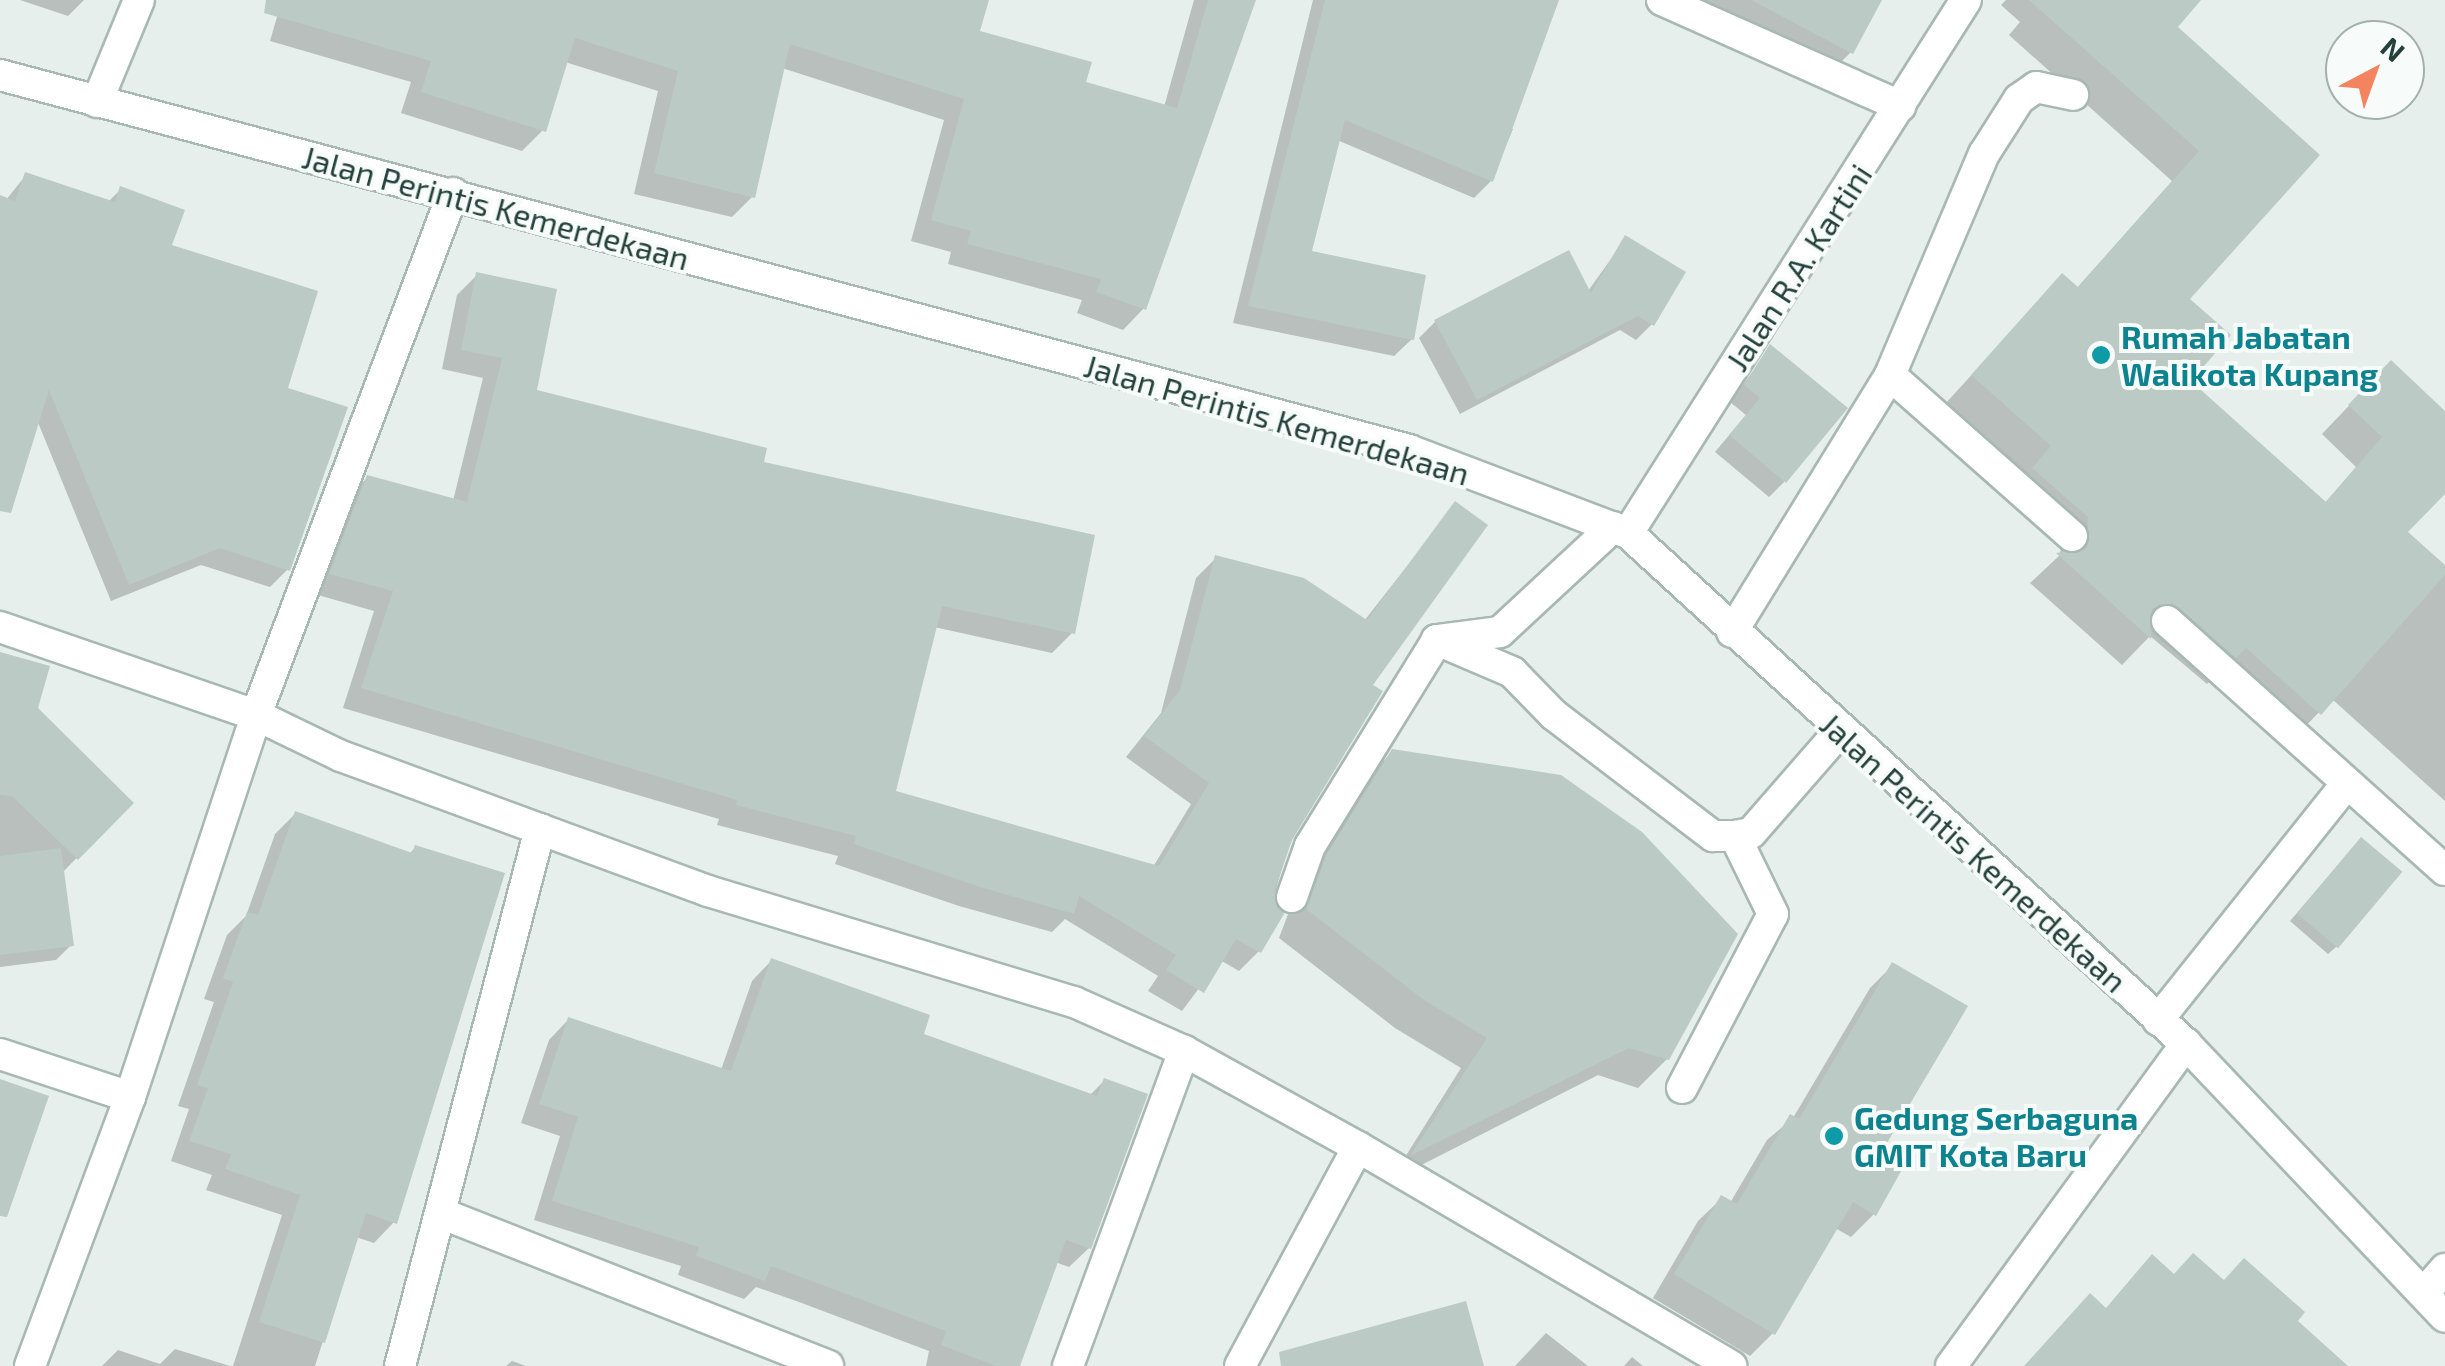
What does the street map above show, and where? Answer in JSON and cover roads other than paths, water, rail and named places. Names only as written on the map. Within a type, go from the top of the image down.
[{"type":"street","points":[[97,102],[139,0]]},
{"type":"street","points":[[1662,0],[1900,106]]},
{"type":"street","name":"Jalan R.A. Kartini","points":[[1438,640],[1500,632],[1620,530],[1966,0]]},
{"type":"street","name":"Jalan Perintis Kemerdekaan","points":[[0,75],[1409,450],[1620,530],[2186,1044],[2445,1318]]},
{"type":"street","points":[[1732,632],[1890,375],[1984,154],[2019,99],[2036,88],[2073,96]]},
{"type":"street","points":[[30,1366],[130,1097],[256,715],[453,193]]},
{"type":"street","points":[[1890,375],[2072,536]]},
{"type":"street","points":[[2167,621],[2445,870]]},
{"type":"street","points":[[0,628],[256,715],[342,756],[708,891],[1074,1002],[1184,1051],[1358,1147],[1731,1366]]},
{"type":"street","points":[[1292,896],[1310,846],[1438,640],[1512,672],[1554,715],[1713,836],[1750,832],[1840,731]]},
{"type":"street","points":[[2158,1020],[2347,783]]},
{"type":"street","points":[[400,1366],[443,1214],[540,828]]},
{"type":"street","points":[[1682,1088],[1772,914],[1735,836]]},
{"type":"street","points":[[1951,1366],[2186,1044]]},
{"type":"street","points":[[1068,1366],[1184,1051]]},
{"type":"street","points":[[0,1054],[130,1097]]},
{"type":"street","points":[[1240,1366],[1358,1147]]},
{"type":"street","points":[[443,1214],[828,1366]]},
{"type":"street","points":[[2424,1293],[2445,1269]]},
{"type":"place","name":"Rumah Jabatan Walikota Kupang","points":[[2101,355]]},
{"type":"place","name":"Gedung Serbaguna GMIT Kota Baru","points":[[1834,1136]]}]
